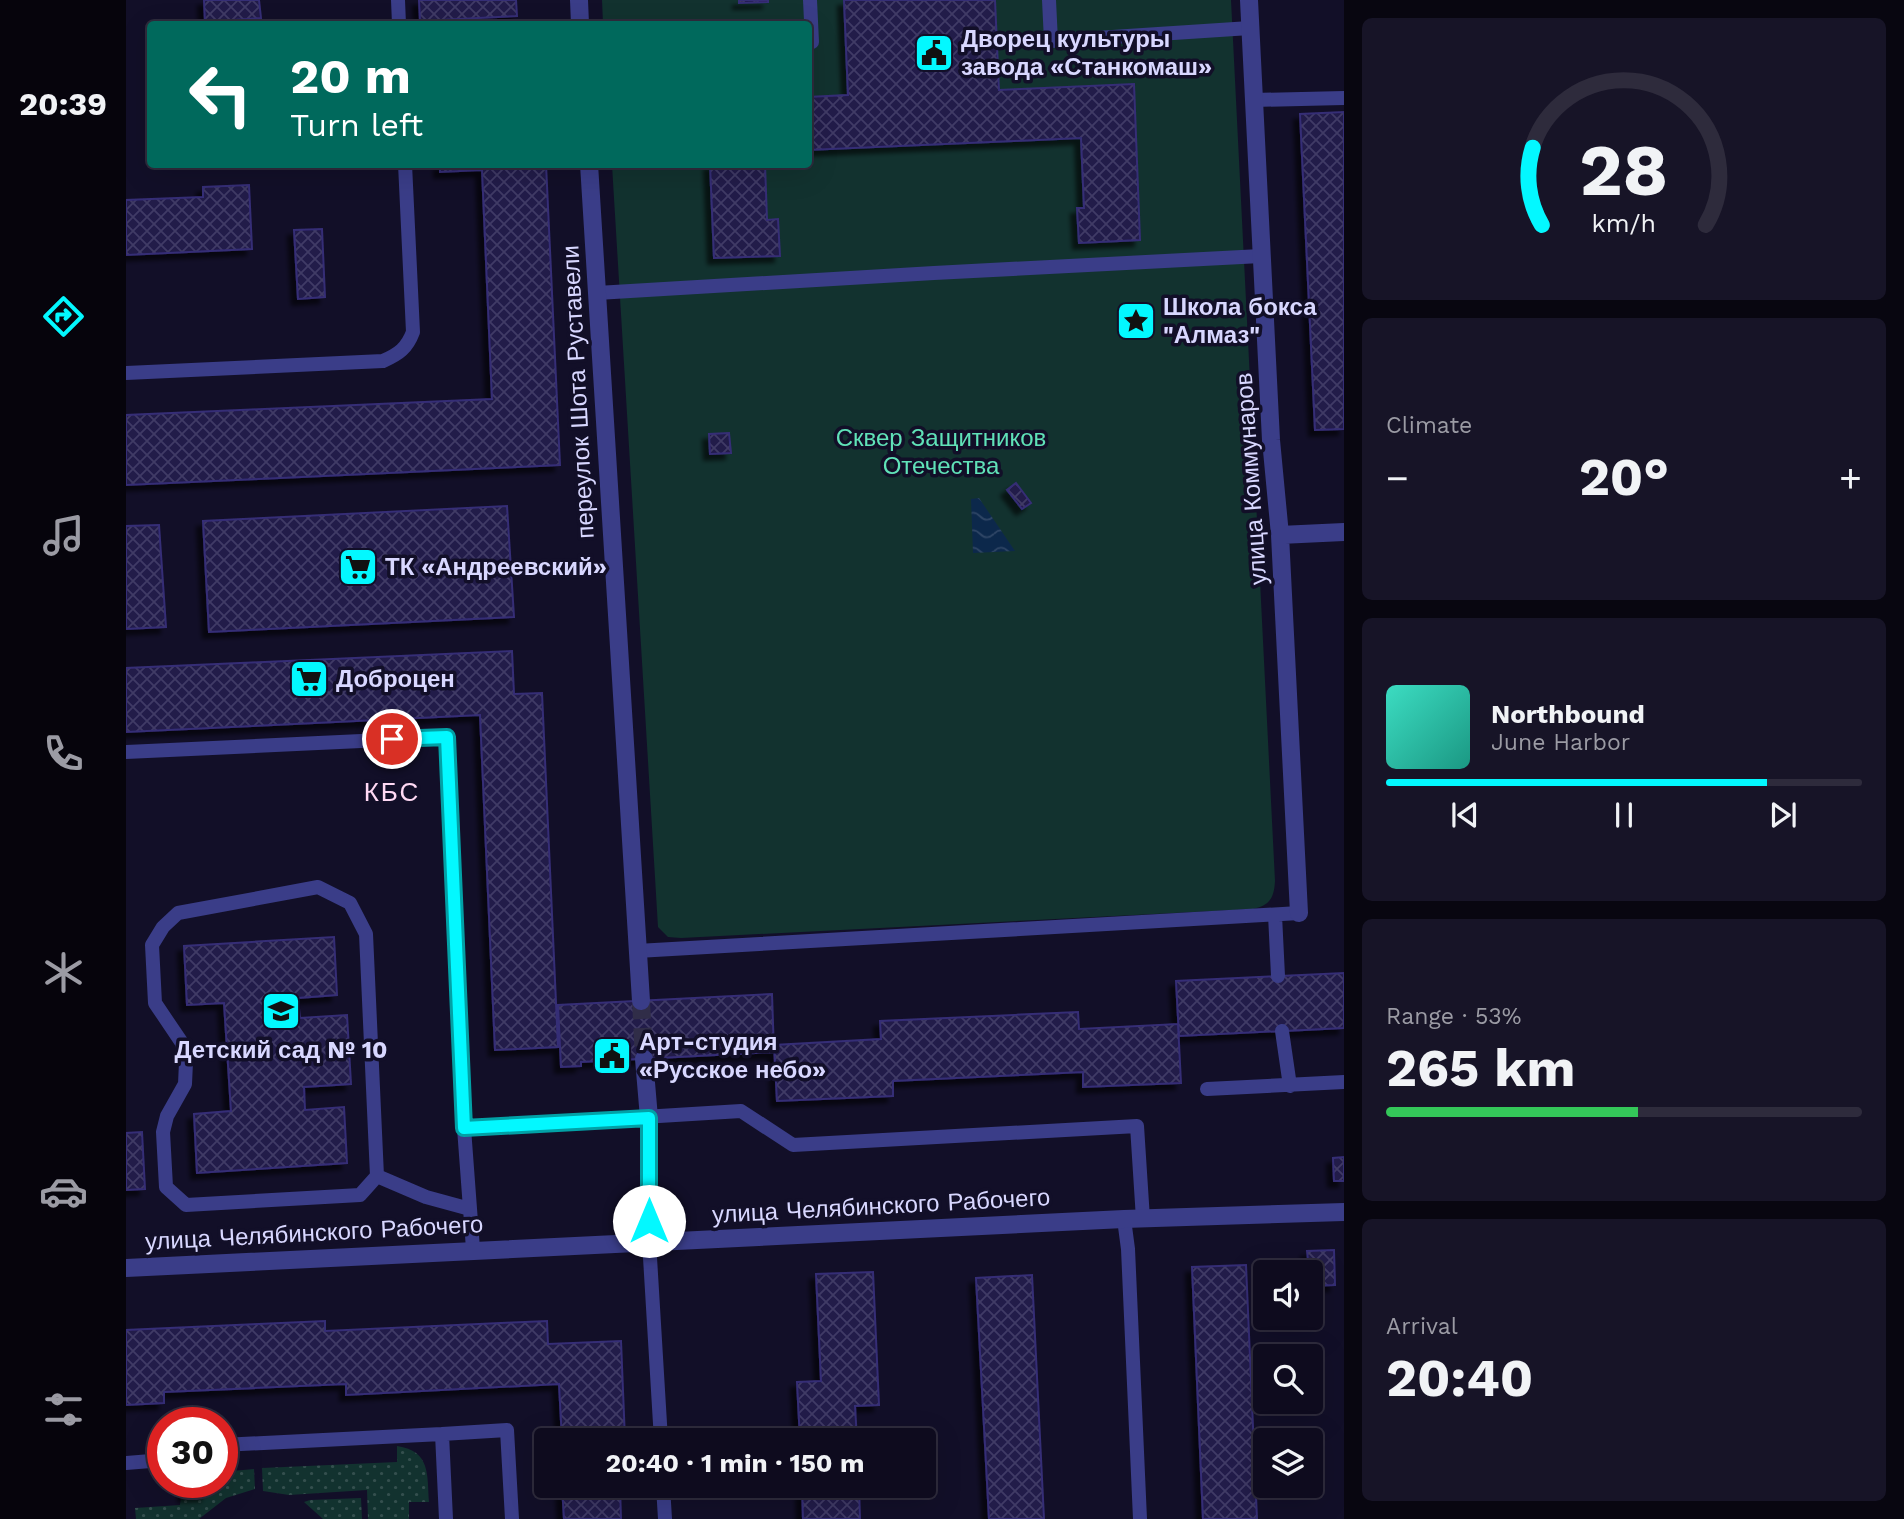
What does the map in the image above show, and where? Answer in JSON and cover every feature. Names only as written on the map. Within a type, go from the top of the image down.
[{"type":"street","points":[[579,0],[580,21]]},
{"type":"street","name":"улица Коммунаров","points":[[1249,0],[1299,913]]},
{"type":"street","name":"переулок Шота Руставели","points":[[589,168],[641,1001]]},
{"type":"street","points":[[1280,535],[1344,532]]},
{"type":"street","points":[[644,1059],[649,1118],[649,1241]]},
{"type":"street","name":"улица Челябинского Рабочего","points":[[126,1268],[1124,1219],[1344,1212]]},
{"type":"lane","points":[[398,0],[399,21]]},
{"type":"lane","points":[[810,0],[811,21]]},
{"type":"lane","points":[[1049,0],[1051,41],[1250,28]]},
{"type":"lane","points":[[1254,100],[1344,98]]},
{"type":"lane","points":[[126,373],[383,361],[397,355],[408,345],[413,332],[405,168]]},
{"type":"lane","points":[[597,293],[934,272],[1261,256]]},
{"type":"lane","points":[[126,752],[447,737],[464,1128],[473,1249]]},
{"type":"lane","points":[[318,887],[350,903],[366,934],[377,1175],[360,1195],[186,1205],[166,1187],[163,1132],[167,1116],[186,1084],[186,1062],[181,1043],[155,1003],[152,945],[163,927],[178,913],[318,887]]},
{"type":"lane","points":[[637,951],[1299,913]]},
{"type":"lane","points":[[1275,915],[1278,976]]},
{"type":"lane","points":[[1282,1031],[1290,1086]]},
{"type":"lane","points":[[1207,1089],[1344,1082]]},
{"type":"lane","points":[[464,1128],[740,1111],[793,1146],[1137,1126],[1143,1219]]},
{"type":"lane","points":[[377,1175],[426,1197],[470,1209]]},
{"type":"lane","points":[[1124,1219],[1128,1249],[1140,1519]]},
{"type":"lane","points":[[649,1241],[660,1428]]},
{"type":"lane","points":[[238,1444],[507,1430],[512,1519]]},
{"type":"lane","points":[[442,1434],[446,1519]]},
{"type":"lane","points":[[126,1463],[147,1461]]},
{"type":"lane","points":[[664,1498],[665,1519]]},
{"type":"green space","name":"Сквер Защитников Отечества","points":[[602,0],[1231,0],[1275,881],[1274,892],[1267,903],[1253,909],[681,938],[668,937],[658,927],[612,168],[812,168],[812,21],[603,21]]},
{"type":"green space","points":[[397,1446],[416,1453],[422,1459],[427,1474],[429,1502],[409,1502],[409,1519],[368,1519],[367,1490],[289,1495],[263,1491],[262,1468],[397,1462]]},
{"type":"green space","points":[[254,1469],[255,1489],[238,1494],[238,1470]]},
{"type":"green space","points":[[181,1498],[226,1498],[199,1519],[136,1519],[135,1508],[180,1505]]},
{"type":"green space","points":[[361,1498],[362,1519],[323,1519],[304,1502],[310,1500]]},
{"type":"water","points":[[979,498],[1015,551],[973,553],[971,499]]},
{"type":"building","points":[[204,0],[259,0],[261,18],[205,21]]},
{"type":"building","points":[[419,0],[516,0],[517,16],[420,21]]},
{"type":"building","points":[[739,0],[768,0],[768,2],[739,3]]},
{"type":"building","points":[[844,0],[995,0],[999,90],[1134,84],[1140,240],[1079,243],[1077,208],[1084,208],[1081,138],[812,150],[812,97],[848,95]]},
{"type":"building","points":[[1344,112],[1344,429],[1315,430],[1300,114]]},
{"type":"building","points":[[440,168],[546,168],[560,465],[126,485],[126,415],[492,399],[482,170],[440,172]]},
{"type":"building","points":[[710,168],[765,168],[767,220],[778,219],[780,256],[714,258]]},
{"type":"building","points":[[249,185],[252,249],[126,255],[126,200],[203,197],[203,187]]},
{"type":"building","points":[[322,229],[325,297],[298,299],[294,230]]},
{"type":"building","points":[[729,433],[731,453],[710,454],[709,434]]},
{"type":"building","points":[[1016,483],[1031,503],[1022,509],[1007,490]]},
{"type":"building","name":"ТК «Андреевский»","points":[[507,506],[514,617],[209,632],[203,521]]},
{"type":"building","points":[[159,525],[166,627],[126,629],[126,526]]},
{"type":"building","points":[[512,651],[514,694],[542,693],[558,1047],[495,1050],[480,715],[126,732],[126,668]]},
{"type":"building","points":[[334,937],[337,995],[298,998],[300,1018],[347,1015],[351,1084],[304,1087],[305,1110],[344,1107],[347,1163],[197,1173],[194,1114],[231,1111],[224,1003],[187,1005],[184,946]]},
{"type":"building","points":[[1344,973],[1344,1028],[1179,1036],[1176,981]]},
{"type":"building","points":[[772,994],[774,1052],[581,1062],[581,1066],[561,1067],[558,1005]]},
{"type":"building","points":[[1078,1012],[1079,1029],[1178,1024],[1181,1083],[1083,1087],[1083,1072],[893,1081],[893,1096],[777,1101],[774,1045],[881,1039],[880,1021]]},
{"type":"building","points":[[142,1132],[145,1189],[126,1190],[126,1133]]},
{"type":"building","points":[[1344,1157],[1344,1181],[1334,1181],[1333,1158]]},
{"type":"building","points":[[1334,1250],[1335,1285],[1323,1286],[1323,1260],[1308,1260],[1307,1251]]},
{"type":"building","points":[[1246,1265],[1253,1428],[1253,1498],[1256,1498],[1257,1519],[1203,1519],[1192,1267]]},
{"type":"building","points":[[873,1272],[879,1405],[855,1406],[856,1428],[799,1428],[797,1382],[821,1381],[816,1274]]},
{"type":"building","points":[[1032,1275],[1044,1519],[989,1519],[976,1278]]},
{"type":"building","points":[[325,1321],[325,1331],[547,1321],[548,1344],[621,1341],[625,1428],[561,1428],[559,1384],[346,1395],[346,1384],[164,1392],[164,1403],[126,1405],[126,1330]]},
{"type":"building","points":[[563,1498],[620,1498],[621,1519],[564,1519]]},
{"type":"building","points":[[802,1498],[859,1498],[860,1519],[803,1519]]},
{"type":"tunnel","points":[[641,1001],[644,1059]]},
{"type":"place","name":"Дворец культуры завода «Станкомаш»","points":[[934,53]]},
{"type":"place","name":"Школа бокса \"Алмаз\"","points":[[1136,321]]},
{"type":"place","name":"ТК «Андреевский»","points":[[358,567]]},
{"type":"place","name":"Доброцен","points":[[309,679]]},
{"type":"place","name":"Детский сад № 10","points":[[281,1011]]},
{"type":"place","name":"Арт-студия «Русское небо»","points":[[612,1056]]},
{"type":"district","name":"КБС","points":[[392,792]]},
{"type":"route","points":[[392,739],[447,737],[464,1128],[649,1118],[649,1221]]}]
